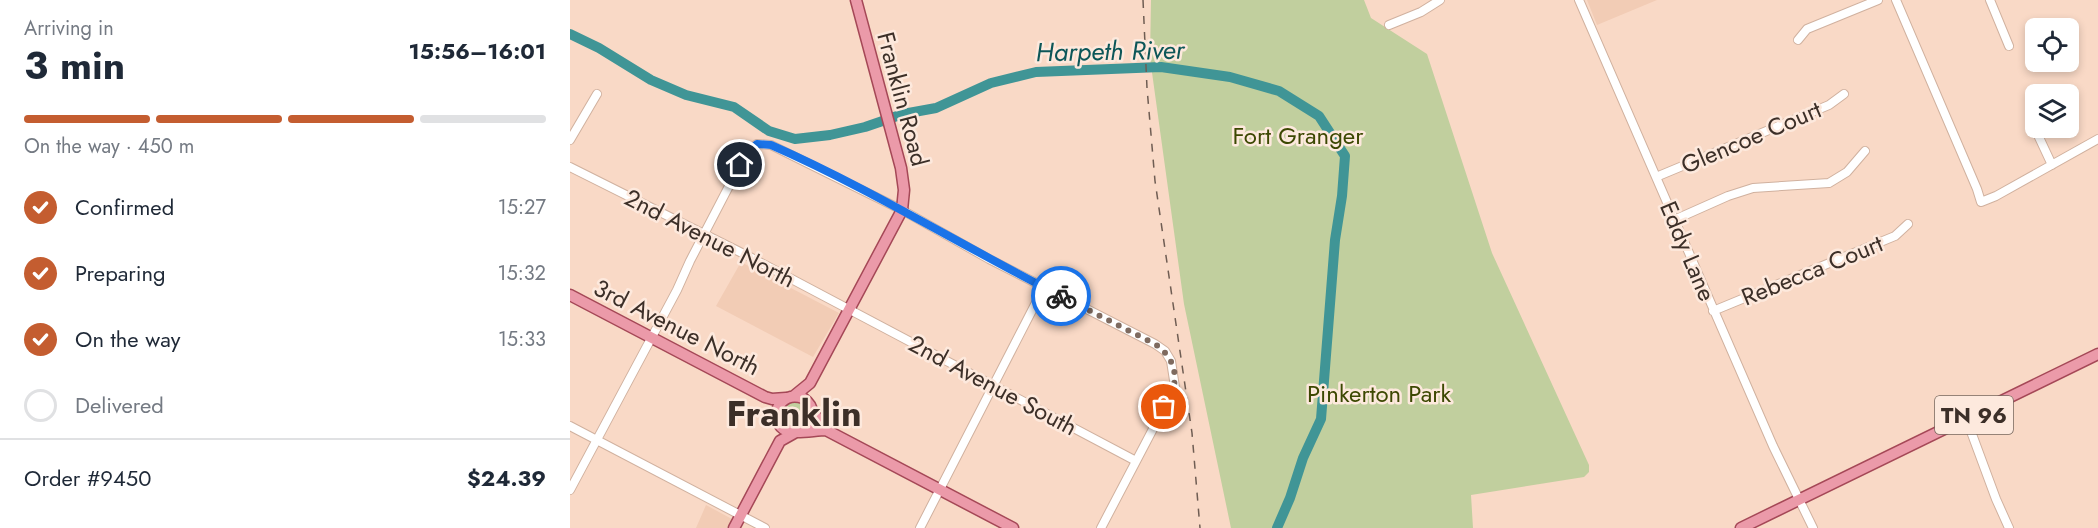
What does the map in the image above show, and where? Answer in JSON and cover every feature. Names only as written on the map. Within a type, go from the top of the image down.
[{"type":"main road","name":"Franklin Road","points":[[856,0],[896,148],[904,190],[902,210]]},
{"type":"main road","points":[[735,528],[780,441],[779,404],[810,383],[902,210]]},
{"type":"main road","name":"3rd Avenue North","points":[[570,295],[765,397],[776,399],[790,397]]},
{"type":"main road","name":"TN 96","points":[[1742,528],[2098,354]]},
{"type":"main road","points":[[780,441],[810,424],[810,383]]},
{"type":"main road","name":"3rd Avenue North","points":[[765,397],[772,404],[778,419]]},
{"type":"main road","points":[[790,397],[803,398],[826,430],[1013,528]]},
{"type":"main road","points":[[778,419],[786,430],[798,432],[826,430]]},
{"type":"street","points":[[1389,25],[1421,12],[1440,0]]},
{"type":"street","name":"Eddy Lane","points":[[1579,0],[1713,311],[1799,502],[1813,528]]},
{"type":"street","points":[[1798,40],[1807,29],[1878,0]]},
{"type":"street","points":[[1896,0],[1981,202],[2098,139]]},
{"type":"street","points":[[1990,0],[2009,46]]},
{"type":"street","points":[[570,140],[597,94]]},
{"type":"street","name":"Glencoe Court","points":[[1656,177],[1829,105],[1844,94]]},
{"type":"street","points":[[2039,138],[2052,165]]},
{"type":"street","points":[[570,490],[652,338],[740,165],[748,152],[757,144],[771,145],[902,210],[1165,351],[1172,361],[1175,387],[1101,528]]},
{"type":"street","points":[[1674,220],[1728,196],[1753,188],[1829,183],[1848,172],[1866,151]]},
{"type":"street","name":"2nd Avenue North","points":[[570,167],[850,310]]},
{"type":"street","name":"Rebecca Court","points":[[1713,311],[1895,236],[1908,224]]},
{"type":"street","points":[[920,528],[1044,287]]},
{"type":"street","name":"2nd Avenue South","points":[[850,310],[1136,461]]},
{"type":"street","points":[[1966,418],[2009,528]]},
{"type":"street","points":[[570,426],[765,528]]},
{"type":"shaded area","points":[[1587,0],[1657,0],[1597,25]]},
{"type":"shaded area","points":[[741,262],[839,313],[813,357],[716,306]]},
{"type":"shaded area","points":[[706,505],[732,519],[727,528],[696,528]]},
{"type":"green space","points":[[1151,0],[1364,0],[1371,18],[1427,54],[1492,253],[1589,465],[1589,472],[1584,477],[1471,495],[1473,528],[1231,528],[1184,304],[1150,58]]},
{"type":"green space","points":[[794,400],[804,404],[808,414],[804,424],[794,428],[784,424],[780,414],[784,404]]},
{"type":"waterway","name":"Harpeth River","points":[[570,34],[599,48],[651,80],[686,95],[734,107],[769,131],[795,139],[830,135],[865,127],[903,114],[936,108],[991,83],[1036,72],[1161,67],[1230,77],[1279,91],[1319,116],[1345,156],[1335,240],[1321,419],[1303,458],[1277,528]]},
{"type":"railway","points":[[1143,0],[1147,88],[1155,181],[1192,433],[1200,528]]},
{"type":"way so far","points":[[1061,296],[1165,351],[1172,361],[1175,387],[1164,407]]},
{"type":"district","name":"Franklin","points":[[794,413]]},
{"type":"route","points":[[740,165],[748,152],[757,144],[771,145],[902,210],[1061,296]]},
{"type":"park label","name":"Fort Granger","points":[[1298,135]]},
{"type":"park label","name":"Pinkerton Park","points":[[1379,393]]}]
